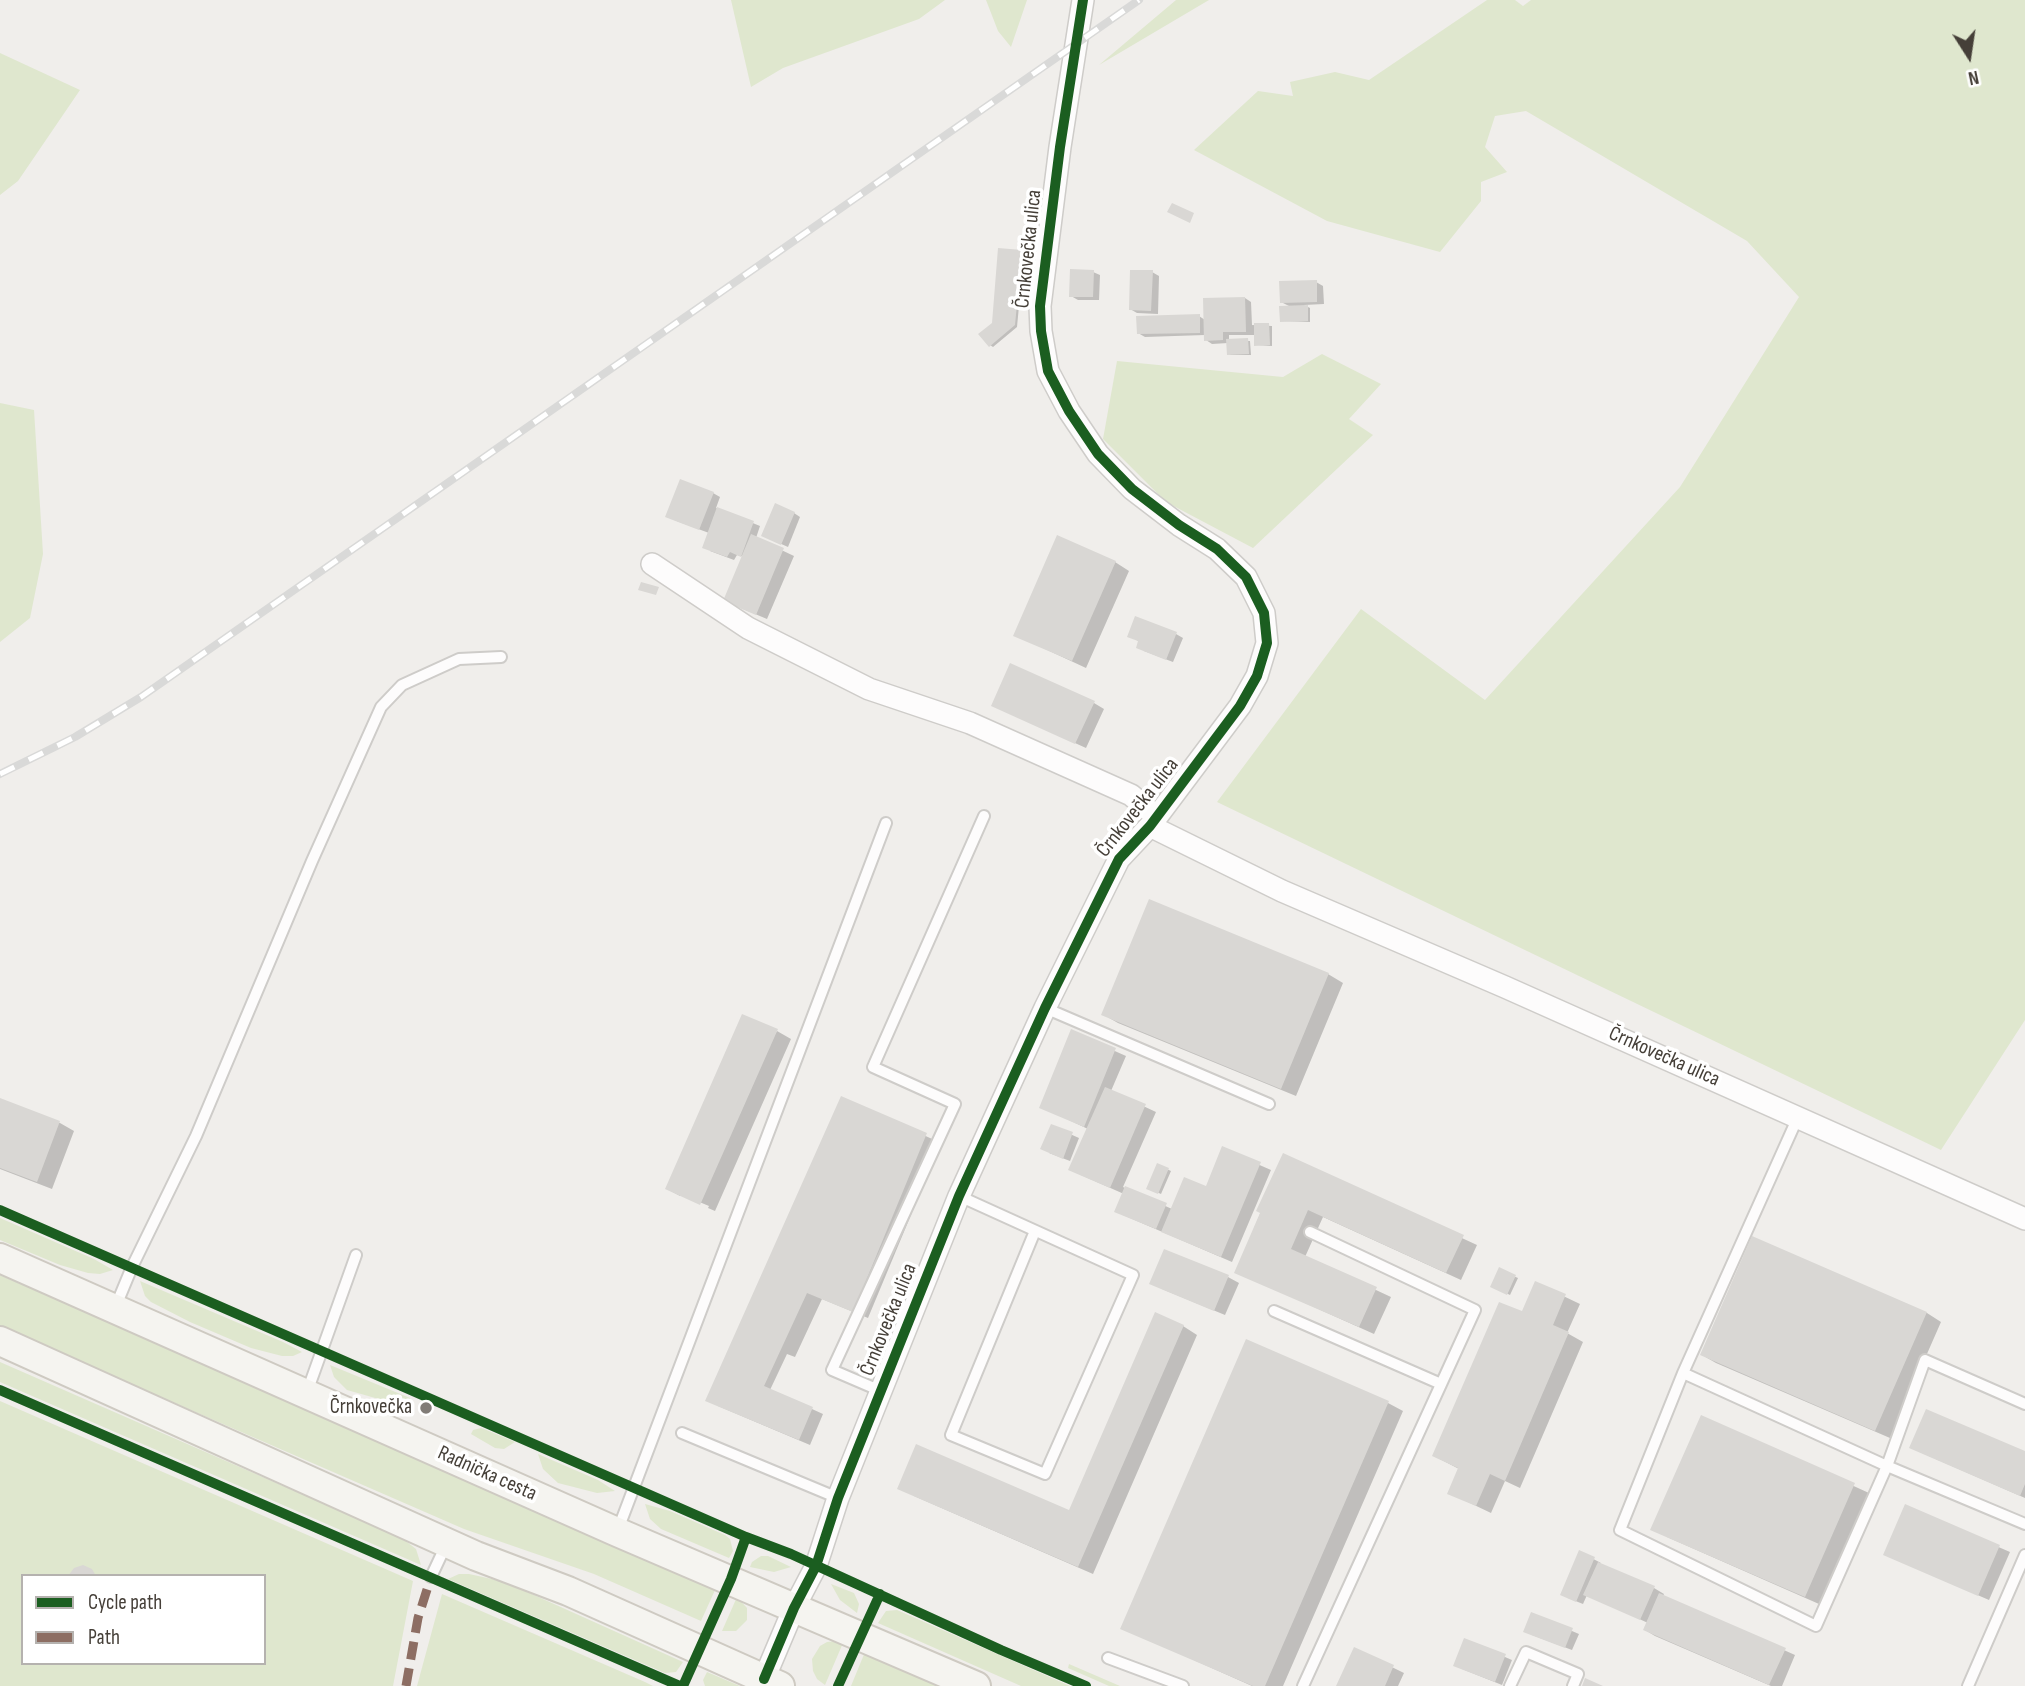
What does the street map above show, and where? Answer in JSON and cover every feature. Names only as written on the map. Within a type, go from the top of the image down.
[{"type":"main road","name":"Radnička cesta","points":[[0,1258],[617,1532],[976,1686]]},
{"type":"main road","points":[[0,1341],[448,1543],[568,1591],[772,1682]]},
{"type":"street","name":"Črnkovečka ulica","points":[[772,1682],[794,1608],[816,1566],[838,1498],[959,1196],[1045,1008],[1119,859],[1153,822],[1240,706],[1257,676],[1267,643],[1264,613],[1246,577],[1217,549],[1179,525],[1132,489],[1106,463],[1069,411],[1048,370],[1041,331],[1040,306],[1060,147],[1083,0]]},
{"type":"street","points":[[652,564],[748,628],[869,689],[970,723],[1131,795],[1153,822]]},
{"type":"street","name":"Črnkovečka ulica","points":[[1153,822],[1292,895],[1504,986],[2025,1219]]},
{"type":"lane","points":[[115,1308],[196,1136],[312,861],[381,707],[402,685],[459,659],[501,657]]},
{"type":"lane","points":[[881,1391],[832,1370],[955,1104],[873,1067],[984,816]]},
{"type":"lane","points":[[617,1532],[887,823]]},
{"type":"lane","points":[[1045,1008],[1269,1104]]},
{"type":"lane","points":[[1798,1117],[1683,1373],[1620,1530],[1816,1626],[1886,1466],[1925,1360],[2025,1404]]},
{"type":"lane","points":[[959,1196],[1133,1275],[1045,1474],[951,1435],[1035,1231]]},
{"type":"lane","points":[[1303,1686],[1475,1310],[1310,1232]]},
{"type":"lane","points":[[306,1395],[356,1255]]},
{"type":"lane","points":[[1274,1311],[1441,1384]]},
{"type":"lane","points":[[1683,1373],[1886,1466],[2025,1524]]},
{"type":"lane","points":[[682,1433],[838,1498]]},
{"type":"lane","points":[[431,1577],[448,1543]]},
{"type":"lane","points":[[1968,1686],[2025,1555]]},
{"type":"lane","points":[[1510,1686],[1526,1652],[1578,1674],[1573,1686]]},
{"type":"lane","points":[[1108,1658],[1183,1686]]},
{"type":"green space","points":[[731,0],[945,0],[919,19],[783,68],[751,87]]},
{"type":"green space","points":[[986,0],[1027,0],[1011,47],[998,31]]},
{"type":"green space","points":[[1176,0],[1209,0],[1099,65]]},
{"type":"green space","points":[[1487,0],[1515,0],[1523,6],[1531,0],[2025,0],[2025,1020],[1941,1150],[1217,802],[1361,609],[1485,700],[1680,487],[1799,297],[1747,241],[1526,111],[1495,116],[1485,147],[1507,172],[1481,182],[1481,201],[1440,252],[1327,221],[1194,150],[1258,91],[1293,96],[1290,82],[1335,72],[1369,80]]},
{"type":"green space","points":[[0,53],[80,90],[18,181],[0,195]]},
{"type":"green space","points":[[1322,354],[1381,384],[1349,419],[1373,435],[1253,548],[1166,502],[1103,439],[1117,361],[1283,377]]},
{"type":"green space","points":[[0,403],[34,410],[43,554],[30,618],[0,642]]},
{"type":"green space","points":[[0,1218],[113,1270],[100,1274],[88,1273],[60,1265],[0,1240]]},
{"type":"green space","points":[[0,1275],[716,1588],[701,1621],[594,1574],[464,1529],[0,1327]]},
{"type":"green space","points":[[140,1281],[302,1352],[293,1356],[282,1356],[251,1348],[190,1322],[151,1302],[145,1296]]},
{"type":"green space","points":[[0,1362],[402,1538],[416,1549],[421,1565],[0,1382]]},
{"type":"green space","points":[[330,1365],[410,1398],[414,1409],[347,1390],[334,1377]]},
{"type":"green space","points":[[0,1401],[413,1581],[393,1686],[0,1686]]},
{"type":"green space","points":[[481,1428],[515,1442],[504,1449],[495,1448],[471,1434],[473,1430]]},
{"type":"green space","points":[[538,1454],[598,1480],[615,1491],[597,1493],[558,1483],[543,1469]]},
{"type":"green space","points":[[645,1504],[670,1511],[725,1535],[730,1539],[733,1551],[729,1558],[661,1529],[650,1519]]},
{"type":"green space","points":[[761,1556],[768,1556],[791,1567],[774,1572],[750,1567],[752,1562]]},
{"type":"green space","points":[[459,1574],[492,1579],[514,1586],[683,1662],[676,1672],[665,1673],[448,1579]]},
{"type":"green space","points":[[831,1584],[854,1593],[859,1604],[857,1613],[840,1600]]},
{"type":"green space","points":[[442,1594],[645,1682],[653,1686],[417,1686]]},
{"type":"green space","points":[[737,1597],[747,1608],[747,1620],[736,1631],[722,1631]]},
{"type":"green space","points":[[897,1610],[1070,1686],[1021,1686],[878,1623],[886,1611]]},
{"type":"green space","points":[[835,1641],[843,1643],[825,1685],[817,1679],[813,1671],[812,1659],[820,1646]]},
{"type":"green space","points":[[865,1652],[944,1686],[851,1686]]},
{"type":"green space","points":[[1069,1664],[1120,1686],[1109,1686],[1068,1668]]},
{"type":"green space","points":[[707,1672],[740,1686],[705,1686],[703,1680]]},
{"type":"building","points":[[1172,203],[1194,213],[1190,223],[1167,212]]},
{"type":"building","points":[[998,248],[1022,250],[1015,325],[989,347],[978,334],[992,323]]},
{"type":"building","points":[[1070,269],[1094,270],[1093,297],[1069,297]]},
{"type":"building","points":[[1130,270],[1153,270],[1151,311],[1129,310]]},
{"type":"building","points":[[1317,280],[1317,302],[1280,303],[1279,281]]},
{"type":"building","points":[[1245,297],[1246,332],[1223,332],[1223,340],[1204,341],[1203,298]]},
{"type":"building","points":[[1308,305],[1308,321],[1280,322],[1279,306]]},
{"type":"building","points":[[1200,314],[1200,333],[1137,334],[1136,316]]},
{"type":"building","points":[[1254,323],[1269,323],[1270,345],[1254,346]]},
{"type":"building","points":[[1248,338],[1249,354],[1227,355],[1226,339]]},
{"type":"building","points":[[680,479],[714,492],[699,530],[665,517]]},
{"type":"building","points":[[775,503],[795,512],[781,545],[761,536]]},
{"type":"building","points":[[717,507],[754,521],[741,557],[730,552],[727,557],[702,548]]},
{"type":"building","points":[[751,534],[784,548],[756,615],[723,601]]},
{"type":"building","points":[[1057,535],[1116,561],[1072,661],[1013,636]]},
{"type":"building","points":[[641,582],[659,587],[656,595],[638,590]]},
{"type":"building","points":[[1135,616],[1177,632],[1166,660],[1136,648],[1138,641],[1127,637]]},
{"type":"building","points":[[1010,663],[1095,701],[1075,744],[991,706]]},
{"type":"building","points":[[1149,899],[1329,973],[1281,1089],[1101,1015]]},
{"type":"building","points":[[742,1014],[778,1029],[700,1205],[665,1189]]},
{"type":"building","points":[[1071,1029],[1116,1048],[1084,1127],[1039,1108]]},
{"type":"building","points":[[1105,1087],[1146,1104],[1110,1188],[1068,1170]]},
{"type":"building","points":[[841,1096],[927,1133],[853,1312],[807,1293],[764,1386],[813,1407],[799,1440],[705,1401]]},
{"type":"building","points":[[0,1098],[60,1121],[37,1182],[0,1168]]},
{"type":"building","points":[[1051,1124],[1073,1132],[1063,1159],[1040,1149]]},
{"type":"building","points":[[1222,1146],[1261,1162],[1221,1257],[1161,1232],[1184,1177],[1206,1186]]},
{"type":"building","points":[[1283,1153],[1464,1235],[1446,1273],[1308,1210],[1291,1249],[1377,1287],[1359,1327],[1234,1273],[1260,1213],[1256,1211]]},
{"type":"building","points":[[1157,1163],[1169,1168],[1158,1194],[1146,1189]]},
{"type":"building","points":[[1125,1186],[1167,1203],[1156,1229],[1114,1212]]},
{"type":"building","points":[[1752,1236],[1927,1312],[1875,1431],[1700,1355]]},
{"type":"building","points":[[1164,1249],[1229,1275],[1214,1311],[1149,1284]]},
{"type":"building","points":[[1499,1267],[1516,1275],[1507,1295],[1490,1287]]},
{"type":"building","points":[[1535,1281],[1566,1294],[1553,1325],[1569,1332],[1505,1481],[1490,1474],[1476,1506],[1447,1494],[1458,1468],[1432,1456],[1499,1302],[1522,1311]]},
{"type":"building","points":[[1155,1312],[1184,1325],[1078,1567],[897,1489],[916,1444],[1069,1510]]},
{"type":"building","points":[[1246,1339],[1389,1401],[1265,1686],[1253,1686],[1120,1629]]},
{"type":"building","points":[[1926,1409],[2025,1451],[2025,1484],[2020,1496],[1909,1448]]},
{"type":"building","points":[[1701,1415],[1855,1483],[1805,1597],[1650,1530]]},
{"type":"building","points":[[1905,1504],[2000,1545],[1978,1596],[1883,1555]]},
{"type":"building","points":[[1579,1550],[1595,1557],[1576,1602],[1560,1595]]},
{"type":"building","points":[[1598,1562],[1655,1586],[1640,1620],[1583,1595]]},
{"type":"building","points":[[83,1565],[92,1569],[95,1574],[70,1574],[74,1568]]},
{"type":"building","points":[[1659,1593],[1786,1648],[1769,1685],[1643,1630]]},
{"type":"building","points":[[1531,1612],[1573,1628],[1565,1648],[1523,1632]]},
{"type":"building","points":[[1464,1638],[1506,1654],[1495,1682],[1453,1666]]},
{"type":"building","points":[[1354,1647],[1394,1665],[1385,1686],[1336,1686]]},
{"type":"building","points":[[1585,1678],[1603,1686],[1582,1686]]},
{"type":"railway","points":[[0,774],[75,737],[141,697],[1139,0]]},
{"type":"marked path","points":[[406,1686],[418,1618],[431,1577]]},
{"type":"cycle path","points":[[764,1679],[794,1608],[816,1566],[838,1498],[959,1196],[1045,1008],[1119,859],[1150,826],[1240,706],[1257,676],[1267,643],[1264,613],[1246,577],[1217,549],[1179,525],[1132,489],[1098,454],[1069,411],[1048,371],[1040,306],[1060,147],[1083,0]]},
{"type":"cycle path","points":[[0,1210],[746,1537],[791,1554],[1086,1686]]},
{"type":"cycle path","points":[[0,1390],[680,1686]]},
{"type":"cycle path","points":[[683,1686],[731,1579],[746,1537]]},
{"type":"cycle path","points":[[838,1686],[880,1594]]},
{"type":"place","name":"Črnkovečka","points":[[426,1408]]}]
